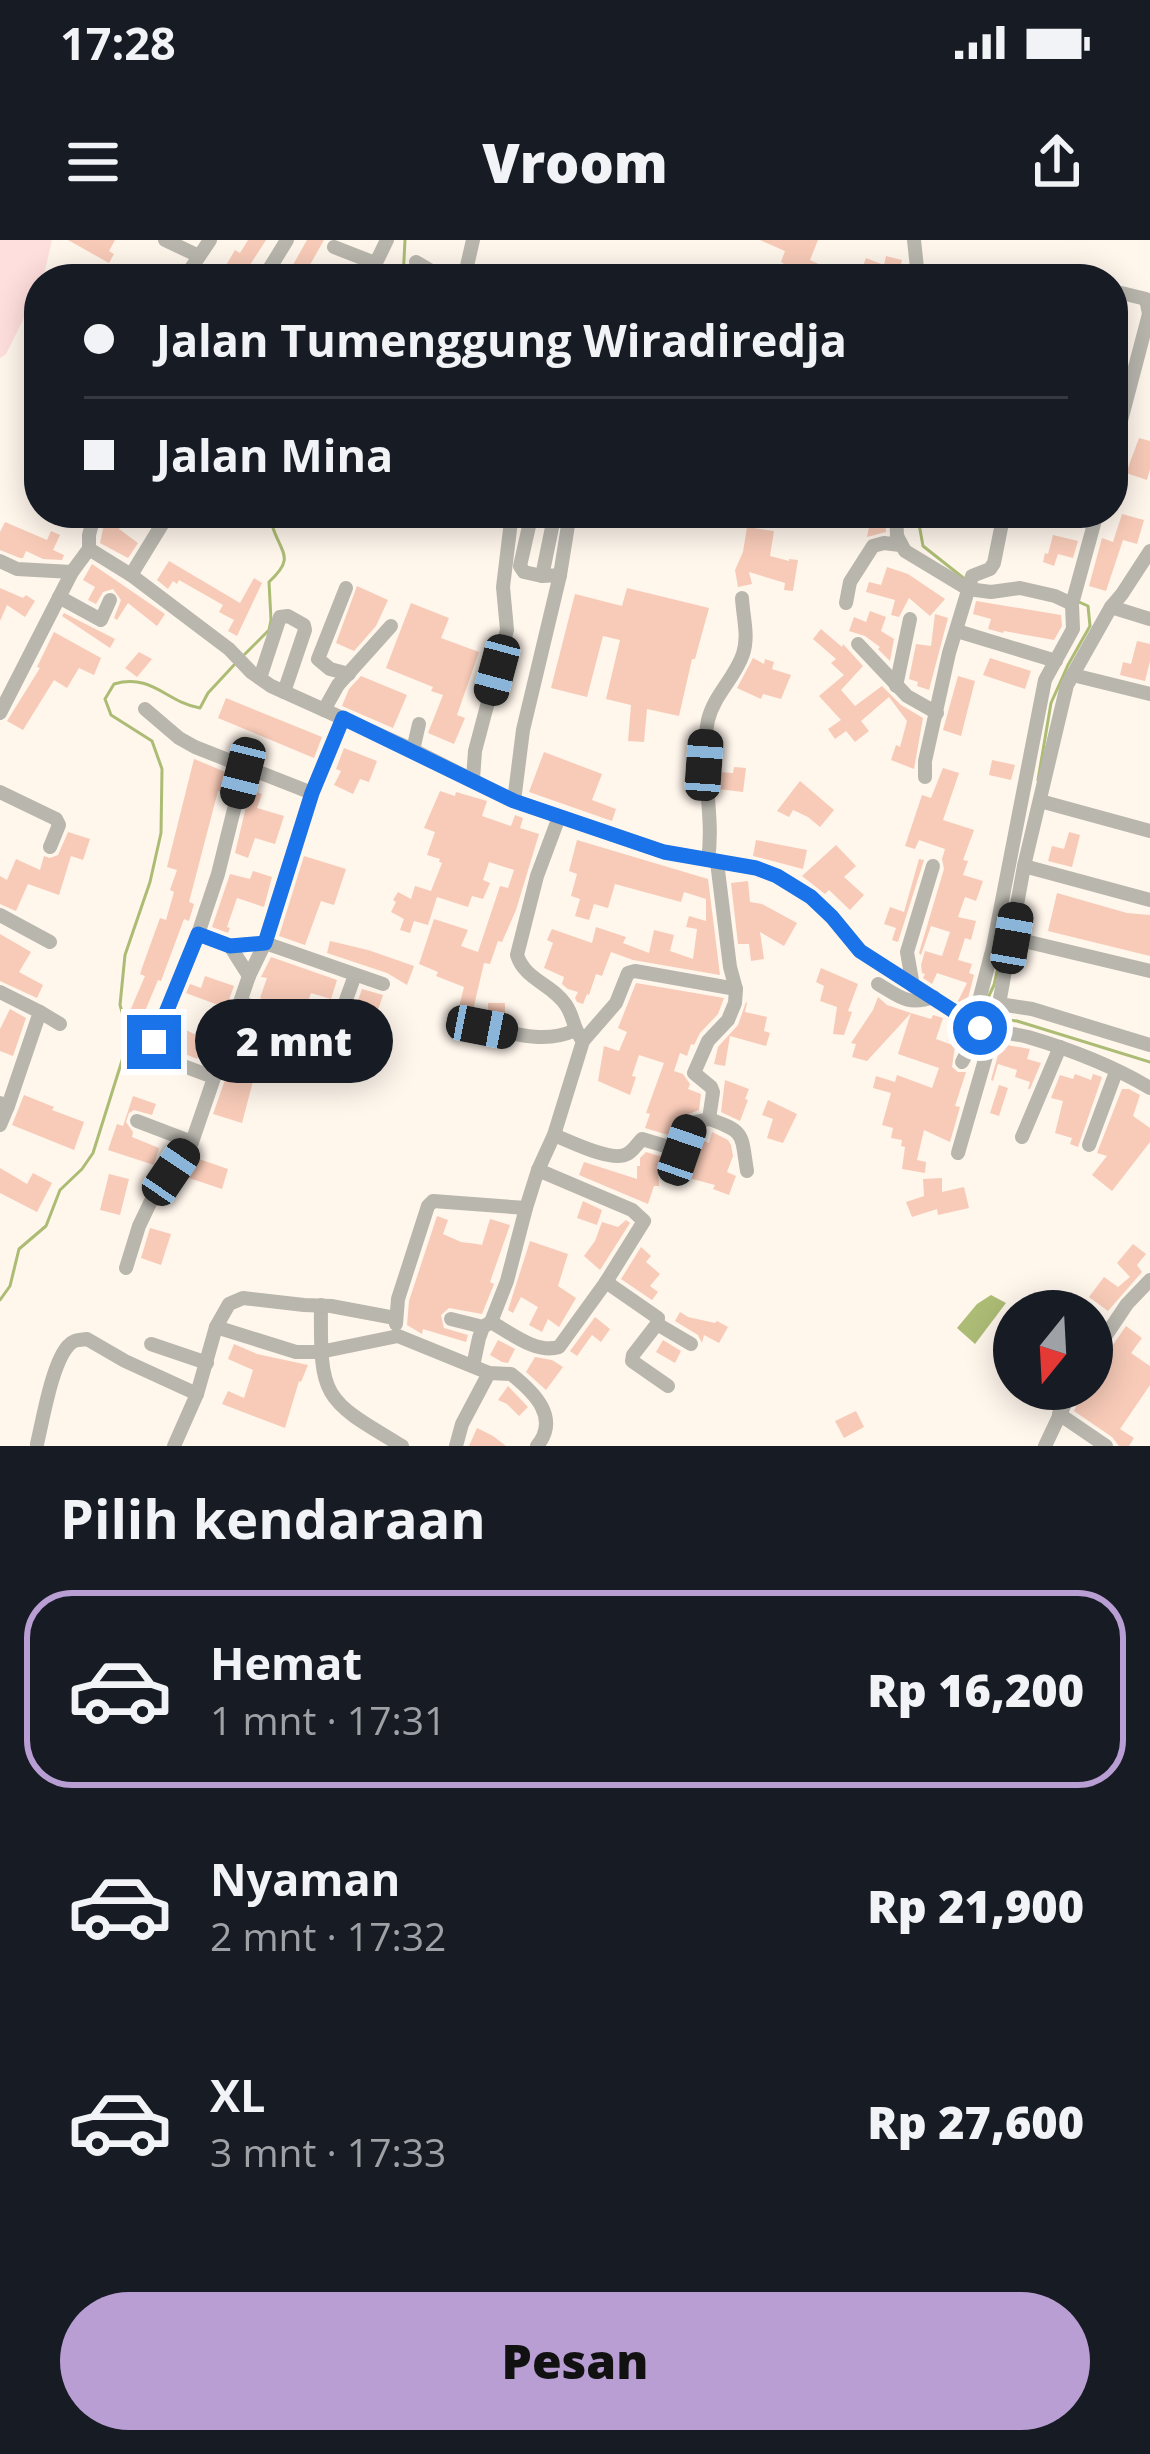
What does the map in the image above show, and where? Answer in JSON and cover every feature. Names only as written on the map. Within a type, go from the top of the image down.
[{"type":"street","points":[[165,240],[199,256]]},
{"type":"street","points":[[194,264],[210,240]]},
{"type":"street","points":[[334,247],[375,263],[387,240]]},
{"type":"street","points":[[1128,294],[1146,299],[1149,314],[1128,394]]},
{"type":"street","points":[[0,713],[72,572],[89,549],[91,528]]},
{"type":"street","points":[[131,574],[160,528]]},
{"type":"street","points":[[473,779],[508,630],[503,587],[510,528]]},
{"type":"street","points":[[529,528],[520,566],[524,572],[560,575]]},
{"type":"street","points":[[542,576],[552,528]]},
{"type":"street","points":[[514,801],[523,730],[568,528]]},
{"type":"street","points":[[898,528],[900,545]]},
{"type":"street","points":[[926,777],[925,761],[949,653],[970,583],[994,563],[1001,528]]},
{"type":"street","points":[[958,1153],[1040,700],[1045,680],[1073,629],[1074,601],[1093,528]]},
{"type":"street","points":[[846,603],[850,582],[873,546],[884,543],[900,545],[991,592],[1020,588],[1074,601]]},
{"type":"street","points":[[89,549],[131,574],[229,649],[255,675],[284,692],[514,801],[664,852],[777,876],[811,897],[860,951],[982,1028]]},
{"type":"street","points":[[1006,1020],[1024,866],[1067,685],[1111,607],[1150,551]]},
{"type":"street","points":[[0,561],[17,569],[72,572]]},
{"type":"street","points":[[346,588],[318,659],[330,669],[349,674]]},
{"type":"street","points":[[59,597],[101,620],[110,600]]},
{"type":"street","points":[[709,1119],[713,1092],[694,1073],[708,1041],[728,1020],[736,988],[713,861],[704,765],[713,704],[744,652],[742,598]]},
{"type":"street","points":[[1111,607],[1150,619]]},
{"type":"street","points":[[255,675],[280,616],[304,625],[284,692]]},
{"type":"street","points":[[896,686],[910,619]]},
{"type":"street","points":[[324,710],[332,693],[391,626]]},
{"type":"street","points":[[957,631],[1056,661]]},
{"type":"street","points":[[858,644],[896,686],[937,713]]},
{"type":"street","points":[[1073,675],[1150,694]]},
{"type":"street","points":[[145,709],[195,748],[312,793]]},
{"type":"street","points":[[126,1268],[151,1202],[192,1142],[249,976],[265,943],[312,793],[343,718]]},
{"type":"street","points":[[412,751],[419,724]]},
{"type":"street","points":[[213,1077],[162,1058],[154,1051],[154,1042],[218,874],[245,765]]},
{"type":"street","points":[[0,793],[56,819],[59,826],[50,847]]},
{"type":"street","points":[[1040,801],[1150,831]]},
{"type":"street","points":[[472,1366],[507,1281],[538,1170],[554,1135],[578,1036],[568,1006],[520,966],[517,955],[537,876],[559,817]]},
{"type":"street","points":[[913,986],[907,952],[933,866]]},
{"type":"street","points":[[1024,866],[1150,900]]},
{"type":"street","points":[[0,914],[50,942]]},
{"type":"street","points":[[198,934],[230,946],[265,943],[383,984]]},
{"type":"street","points":[[1012,938],[1150,971]]},
{"type":"street","points":[[230,946],[249,976]]},
{"type":"street","points":[[482,1027],[547,1037],[578,1036],[616,1003],[628,973],[635,971],[736,988]]},
{"type":"street","points":[[240,1002],[311,1030],[331,1030],[355,975]]},
{"type":"street","points":[[878,984],[909,1001],[934,997]]},
{"type":"street","points":[[0,992],[60,1024]]},
{"type":"street","points":[[962,1062],[982,1028],[1032,1009],[1116,1072],[1150,1088]]},
{"type":"street","points":[[0,1125],[40,1012]]},
{"type":"street","points":[[1006,1020],[1065,1036],[1150,1046]]},
{"type":"street","points":[[1022,1137],[1065,1036]]},
{"type":"street","points":[[1089,1145],[1116,1072]]},
{"type":"street","points":[[677,1170],[691,1123],[709,1119],[739,1132],[747,1171]]},
{"type":"street","points":[[137,1121],[192,1142]]},
{"type":"street","points":[[554,1135],[612,1156],[623,1156],[642,1139],[682,1150]]},
{"type":"street","points":[[451,1318],[487,1325],[550,1351],[559,1347],[644,1221],[632,1210],[538,1170]]},
{"type":"street","points":[[398,1336],[398,1299],[433,1201],[526,1208]]},
{"type":"street","points":[[1113,1325],[1150,1280]]},
{"type":"street","points":[[606,1282],[656,1316],[657,1324],[632,1361],[668,1386]]},
{"type":"street","points":[[174,1446],[197,1394],[216,1327],[229,1304],[243,1298],[395,1318]]},
{"type":"street","points":[[320,1305],[321,1372],[332,1397],[346,1413],[402,1446]]},
{"type":"street","points":[[657,1324],[691,1344]]},
{"type":"street","points":[[216,1327],[296,1352],[320,1352],[398,1336],[489,1373],[511,1374],[546,1414],[547,1432],[537,1446]]},
{"type":"street","points":[[37,1444],[52,1379],[69,1345],[80,1339],[197,1394]]},
{"type":"street","points":[[151,1345],[207,1364]]},
{"type":"street","points":[[456,1446],[489,1373]]},
{"type":"street","points":[[1045,1446],[1062,1410]]},
{"type":"street","points":[[1060,1414],[1106,1446]]},
{"type":"shaded area","points":[[0,240],[52,240],[46,264],[24,264],[24,318],[0,358]]},
{"type":"shaded area","points":[[993,1296],[993,1320],[975,1344],[957,1328],[977,1304]]},
{"type":"building","points":[[68,240],[115,240],[109,251],[114,254],[109,263]]},
{"type":"building","points":[[248,240],[266,240],[251,264],[227,264],[235,250],[240,253]]},
{"type":"building","points":[[307,240],[324,240],[310,264],[293,264]]},
{"type":"building","points":[[760,240],[818,240],[810,260],[818,264],[784,264],[785,251]]},
{"type":"building","points":[[886,256],[902,260],[901,264],[884,264]]},
{"type":"building","points":[[1139,438],[1150,441],[1147,480],[1128,474]]},
{"type":"building","points":[[1128,516],[1144,520],[1137,544],[1123,540],[1106,591],[1089,586],[1102,538],[1113,542],[1118,528],[1128,528]]},
{"type":"building","points":[[5,522],[47,540],[51,531],[60,535],[53,550],[64,555],[62,560],[43,559],[26,551],[20,558],[0,550]]},
{"type":"building","points":[[103,528],[120,528],[138,543],[128,558],[100,543]]},
{"type":"building","points":[[747,528],[774,531],[770,556],[798,560],[793,591],[784,590],[785,583],[749,572],[752,584],[738,587],[735,570]]},
{"type":"building","points":[[869,528],[886,528],[886,532],[867,537]]},
{"type":"building","points":[[1053,535],[1078,541],[1073,558],[1058,554],[1054,566],[1043,562]]},
{"type":"building","points":[[169,561],[240,603],[254,578],[262,583],[237,636],[228,631],[234,620],[219,612],[223,605],[179,580],[168,589],[157,580]]},
{"type":"building","points":[[92,564],[165,614],[157,626],[128,603],[114,618],[121,600],[113,589],[103,592],[96,604],[88,600],[95,587],[83,580]]},
{"type":"building","points":[[887,567],[908,574],[945,599],[930,616],[909,598],[899,617],[891,615],[895,600],[866,592],[869,582],[881,585]]},
{"type":"building","points":[[357,586],[388,600],[376,626],[354,651],[336,643]]},
{"type":"building","points":[[0,588],[35,601],[25,617],[7,605],[0,621]]},
{"type":"building","points":[[627,588],[709,608],[679,716],[647,709],[644,742],[628,741],[631,705],[606,699],[620,640],[603,636],[587,697],[551,688],[575,594],[622,606]]},
{"type":"building","points":[[976,601],[1061,615],[1062,626],[1054,640],[988,629],[991,619],[973,614]]},
{"type":"building","points":[[411,603],[449,618],[441,638],[479,652],[457,715],[465,718],[454,744],[428,733],[443,695],[386,668]]},
{"type":"building","points":[[870,611],[886,617],[881,631],[894,639],[890,661],[865,636],[849,631],[854,617],[866,622]]},
{"type":"building","points":[[935,614],[948,618],[929,690],[909,679],[916,644],[931,646]]},
{"type":"building","points":[[62,616],[115,639],[110,648]]},
{"type":"building","points":[[821,629],[863,666],[841,690],[855,706],[882,686],[923,718],[914,769],[891,760],[907,721],[889,697],[861,721],[869,731],[855,742],[846,731],[835,739],[828,729],[841,720],[819,696],[844,675],[831,663],[836,659],[813,639]]},
{"type":"building","points":[[54,632],[101,658],[94,675],[79,668],[67,688],[54,680],[23,730],[7,721],[40,668]]},
{"type":"building","points":[[1137,641],[1150,644],[1145,681],[1120,675],[1123,662],[1131,664]]},
{"type":"building","points":[[139,652],[152,659],[137,677],[125,668]]},
{"type":"building","points":[[753,658],[764,664],[765,659],[774,662],[772,669],[791,675],[781,699],[763,694],[761,699],[737,688]]},
{"type":"building","points":[[990,658],[1031,671],[1025,689],[983,675]]},
{"type":"building","points":[[361,676],[407,695],[393,728],[342,706]]},
{"type":"building","points":[[958,676],[975,681],[961,736],[943,730]]},
{"type":"building","points":[[226,698],[322,737],[314,758],[218,718]]},
{"type":"building","points":[[344,748],[377,761],[369,782],[360,779],[353,794],[334,785]]},
{"type":"building","points":[[544,752],[602,774],[592,800],[616,809],[612,821],[529,792]]},
{"type":"building","points":[[194,759],[228,773],[218,791],[189,902],[194,904],[189,921],[184,919],[143,1016],[130,1011],[160,918],[166,920],[174,892],[170,890],[177,870],[167,867]]},
{"type":"building","points":[[992,760],[1015,765],[1011,780],[989,775]]},
{"type":"building","points":[[734,767],[746,768],[743,792],[718,789],[717,772],[733,773]]},
{"type":"building","points":[[943,768],[959,773],[943,820],[974,830],[963,875],[983,881],[976,901],[965,897],[958,917],[976,921],[958,960],[972,964],[969,973],[974,975],[966,1006],[958,1001],[967,983],[937,973],[932,984],[923,978],[925,951],[942,956],[950,932],[931,926],[919,953],[944,869],[945,849],[919,840],[915,849],[905,846],[922,795],[931,798]]},
{"type":"building","points":[[800,781],[834,810],[820,827],[793,810],[789,817],[777,811]]},
{"type":"building","points":[[250,790],[262,794],[257,808],[284,816],[275,844],[255,838],[248,858],[235,853]]},
{"type":"building","points":[[440,791],[487,801],[482,816],[511,826],[515,815],[523,818],[520,828],[539,834],[516,910],[490,964],[484,963],[470,1023],[456,1019],[464,987],[419,964],[434,919],[468,930],[461,946],[478,952],[500,886],[508,888],[514,870],[489,862],[483,880],[490,883],[483,899],[472,896],[468,907],[437,897],[428,925],[414,921],[410,933],[400,930],[404,919],[391,912],[398,892],[411,899],[415,886],[431,891],[442,863],[427,855],[435,832],[424,828]]},
{"type":"building","points":[[68,832],[90,839],[83,860],[71,856],[59,895],[28,884],[16,911],[0,904],[0,876],[7,880],[16,859],[40,870],[44,856],[58,855]]},
{"type":"building","points":[[1069,832],[1080,835],[1072,867],[1048,861],[1052,846],[1064,849]]},
{"type":"building","points":[[577,840],[708,879],[720,975],[611,952],[583,1004],[577,1002],[578,992],[562,984],[564,977],[544,968],[553,943],[547,940],[552,929],[592,943],[596,927],[626,937],[623,943],[649,953],[654,930],[674,935],[670,951],[693,959],[697,929],[686,927],[689,916],[706,921],[706,899],[684,892],[681,902],[615,884],[608,908],[594,904],[589,920],[575,916],[580,899],[571,896],[577,874],[569,871]]},
{"type":"building","points":[[756,840],[807,850],[803,869],[753,856]]},
{"type":"building","points":[[836,845],[856,866],[844,877],[864,895],[850,910],[829,890],[825,894],[802,876]]},
{"type":"building","points":[[304,856],[346,869],[334,905],[321,901],[305,945],[279,936]]},
{"type":"building","points":[[919,859],[924,860],[898,942],[892,940],[896,928],[884,924],[890,907],[904,912]]},
{"type":"building","points":[[253,871],[272,877],[264,907],[237,898],[228,933],[212,927],[230,874],[250,879]]},
{"type":"building","points":[[748,881],[750,902],[797,923],[784,946],[760,932],[764,959],[751,961],[749,944],[738,944],[731,883]]},
{"type":"building","points":[[1057,893],[1150,915],[1150,956],[1048,931]]},
{"type":"building","points":[[0,934],[31,952],[19,972],[43,985],[37,998],[0,981]]},
{"type":"building","points":[[330,941],[414,966],[407,985],[387,973],[327,953]]},
{"type":"building","points":[[271,957],[337,980],[331,999],[311,993],[304,1015],[260,998],[267,978],[261,977]]},
{"type":"building","points":[[821,968],[858,984],[844,1035],[833,1034],[837,1007],[820,1001],[824,986],[816,982]]},
{"type":"building","points":[[205,976],[234,986],[226,1008],[186,993],[190,984],[201,988]]},
{"type":"building","points":[[636,983],[724,998],[687,1056],[680,1053],[674,1071],[683,1074],[688,1089],[701,1094],[699,1110],[683,1116],[675,1137],[645,1128],[664,1063],[639,1055],[630,1095],[598,1081],[604,1046],[619,1051],[627,1032],[618,1028]]},
{"type":"building","points":[[362,989],[383,995],[375,1019],[354,1012]]},
{"type":"building","points":[[878,997],[911,1013],[867,1061],[852,1057],[856,1044],[851,1043]]},
{"type":"building","points":[[746,1002],[745,1012],[767,1017],[766,1046],[730,1036],[725,1066],[714,1064],[718,1047],[738,1025]]},
{"type":"building","points":[[488,1003],[505,1003],[505,1021],[488,1017]]},
{"type":"building","points":[[10,1009],[26,1018],[13,1056],[0,1051],[0,1029]]},
{"type":"building","points":[[911,1013],[943,1018],[936,1039],[955,1046],[952,1067],[966,1072],[950,1142],[924,1130],[917,1160],[926,1162],[925,1173],[902,1169],[902,1140],[891,1138],[893,1128],[882,1125],[891,1093],[873,1088],[876,1076],[895,1082],[897,1075],[932,1088],[939,1068],[898,1054]]},
{"type":"building","points":[[255,1020],[296,1036],[289,1054],[261,1043],[242,1123],[213,1114],[238,1043],[246,1046]]},
{"type":"building","points":[[174,1024],[206,1040],[197,1059],[166,1046]]},
{"type":"building","points":[[343,1034],[355,1040],[344,1070],[319,1062],[323,1047],[335,1051]]},
{"type":"building","points":[[1001,1044],[1030,1049],[1027,1059],[1041,1063],[1030,1089],[1030,1082],[1015,1077],[1017,1070],[998,1064],[991,1080]]},
{"type":"building","points":[[1075,1074],[1091,1080],[1093,1074],[1102,1077],[1078,1147],[1070,1144],[1072,1138],[1055,1133],[1063,1101],[1051,1098],[1060,1075],[1073,1079]]},
{"type":"building","points":[[725,1080],[749,1089],[740,1121],[721,1112]]},
{"type":"building","points":[[999,1085],[1008,1088],[999,1116],[990,1113]]},
{"type":"building","points":[[1122,1089],[1140,1095],[1133,1116],[1150,1128],[1150,1142],[1112,1191],[1092,1175],[1107,1156],[1097,1153]]},
{"type":"building","points":[[24,1095],[84,1122],[74,1150],[12,1125]]},
{"type":"building","points":[[133,1096],[156,1104],[152,1115],[134,1110],[126,1122],[132,1137],[159,1148],[154,1165],[108,1150]]},
{"type":"building","points":[[768,1100],[797,1114],[783,1143],[767,1138],[773,1119],[762,1115]]},
{"type":"building","points":[[712,1132],[731,1145],[727,1172],[736,1176],[729,1195],[713,1189],[715,1185],[685,1177],[698,1139],[709,1143]]},
{"type":"building","points":[[646,1152],[669,1159],[666,1170],[658,1168],[659,1186],[654,1186],[648,1204],[579,1175],[584,1162],[637,1179],[637,1166]]},
{"type":"building","points":[[196,1158],[228,1169],[222,1189],[189,1178]]},
{"type":"building","points":[[0,1168],[27,1184],[33,1173],[52,1183],[37,1212],[0,1193]]},
{"type":"building","points":[[109,1174],[129,1179],[120,1215],[100,1210]]},
{"type":"building","points":[[942,1178],[942,1192],[964,1187],[969,1208],[938,1215],[937,1209],[912,1217],[906,1202],[924,1196],[923,1179]]},
{"type":"building","points":[[583,1201],[602,1210],[597,1225],[577,1218]]},
{"type":"building","points":[[437,1216],[448,1220],[443,1234],[482,1245],[490,1219],[510,1225],[482,1314],[449,1308],[441,1315],[444,1328],[468,1335],[466,1342],[423,1329],[422,1334],[407,1325],[409,1301]]},
{"type":"building","points":[[626,1220],[630,1223],[600,1270],[584,1256],[602,1222],[618,1227]]},
{"type":"building","points":[[150,1228],[171,1234],[161,1265],[141,1258]]},
{"type":"building","points":[[530,1241],[568,1254],[558,1286],[576,1298],[559,1327],[548,1319],[542,1332],[529,1325],[538,1307],[521,1297],[513,1313],[508,1310]]},
{"type":"building","points":[[1133,1244],[1146,1254],[1137,1265],[1142,1272],[1113,1305],[1113,1290],[1094,1290],[1104,1277],[1118,1287],[1130,1277],[1117,1263]]},
{"type":"building","points":[[641,1247],[651,1256],[646,1262],[660,1274],[650,1286],[658,1292],[652,1300],[621,1279]]},
{"type":"building","points":[[680,1312],[728,1327],[719,1343],[704,1335],[702,1343],[698,1335],[675,1321]]},
{"type":"building","points":[[595,1317],[610,1329],[601,1342],[592,1335],[577,1356],[570,1351]]},
{"type":"building","points":[[1126,1326],[1142,1338],[1131,1353],[1150,1366],[1150,1385],[1120,1429],[1134,1438],[1129,1446],[1119,1446],[1074,1411],[1113,1410],[1113,1345]]},
{"type":"building","points":[[498,1340],[515,1349],[508,1363],[490,1355]]},
{"type":"building","points":[[663,1340],[681,1351],[675,1363],[656,1352]]},
{"type":"building","points":[[234,1344],[308,1365],[285,1428],[222,1404],[228,1391],[244,1398],[253,1370],[228,1359]]},
{"type":"building","points":[[535,1357],[563,1367],[546,1390],[526,1372]]},
{"type":"building","points":[[508,1386],[528,1407],[519,1416],[498,1400]]},
{"type":"building","points":[[856,1411],[864,1427],[844,1438],[835,1421]]},
{"type":"building","points":[[477,1428],[493,1436],[506,1446],[469,1446]]},
{"type":"waterway","points":[[404,264],[405,240]]},
{"type":"waterway","points":[[245,654],[269,630],[269,582],[284,561],[273,528]]},
{"type":"waterway","points":[[920,528],[923,546],[966,580]]},
{"type":"waterway","points":[[1038,780],[1051,703],[1090,626],[1088,606],[1079,602]]},
{"type":"waterway","points":[[0,1300],[10,1286],[19,1249],[46,1226],[60,1190],[93,1153],[125,1051],[120,1005],[125,955],[161,833],[162,769],[152,741],[111,715],[105,699],[114,684],[139,682],[200,708],[234,665]]},
{"type":"waterway","points":[[1005,936],[986,1002],[989,1018],[1017,1021],[1150,1062]]},
{"type":"route","points":[[154,1042],[198,934],[230,946],[265,943],[312,793],[343,718],[514,801],[664,852],[777,876],[811,897],[860,951],[980,1028]]}]
